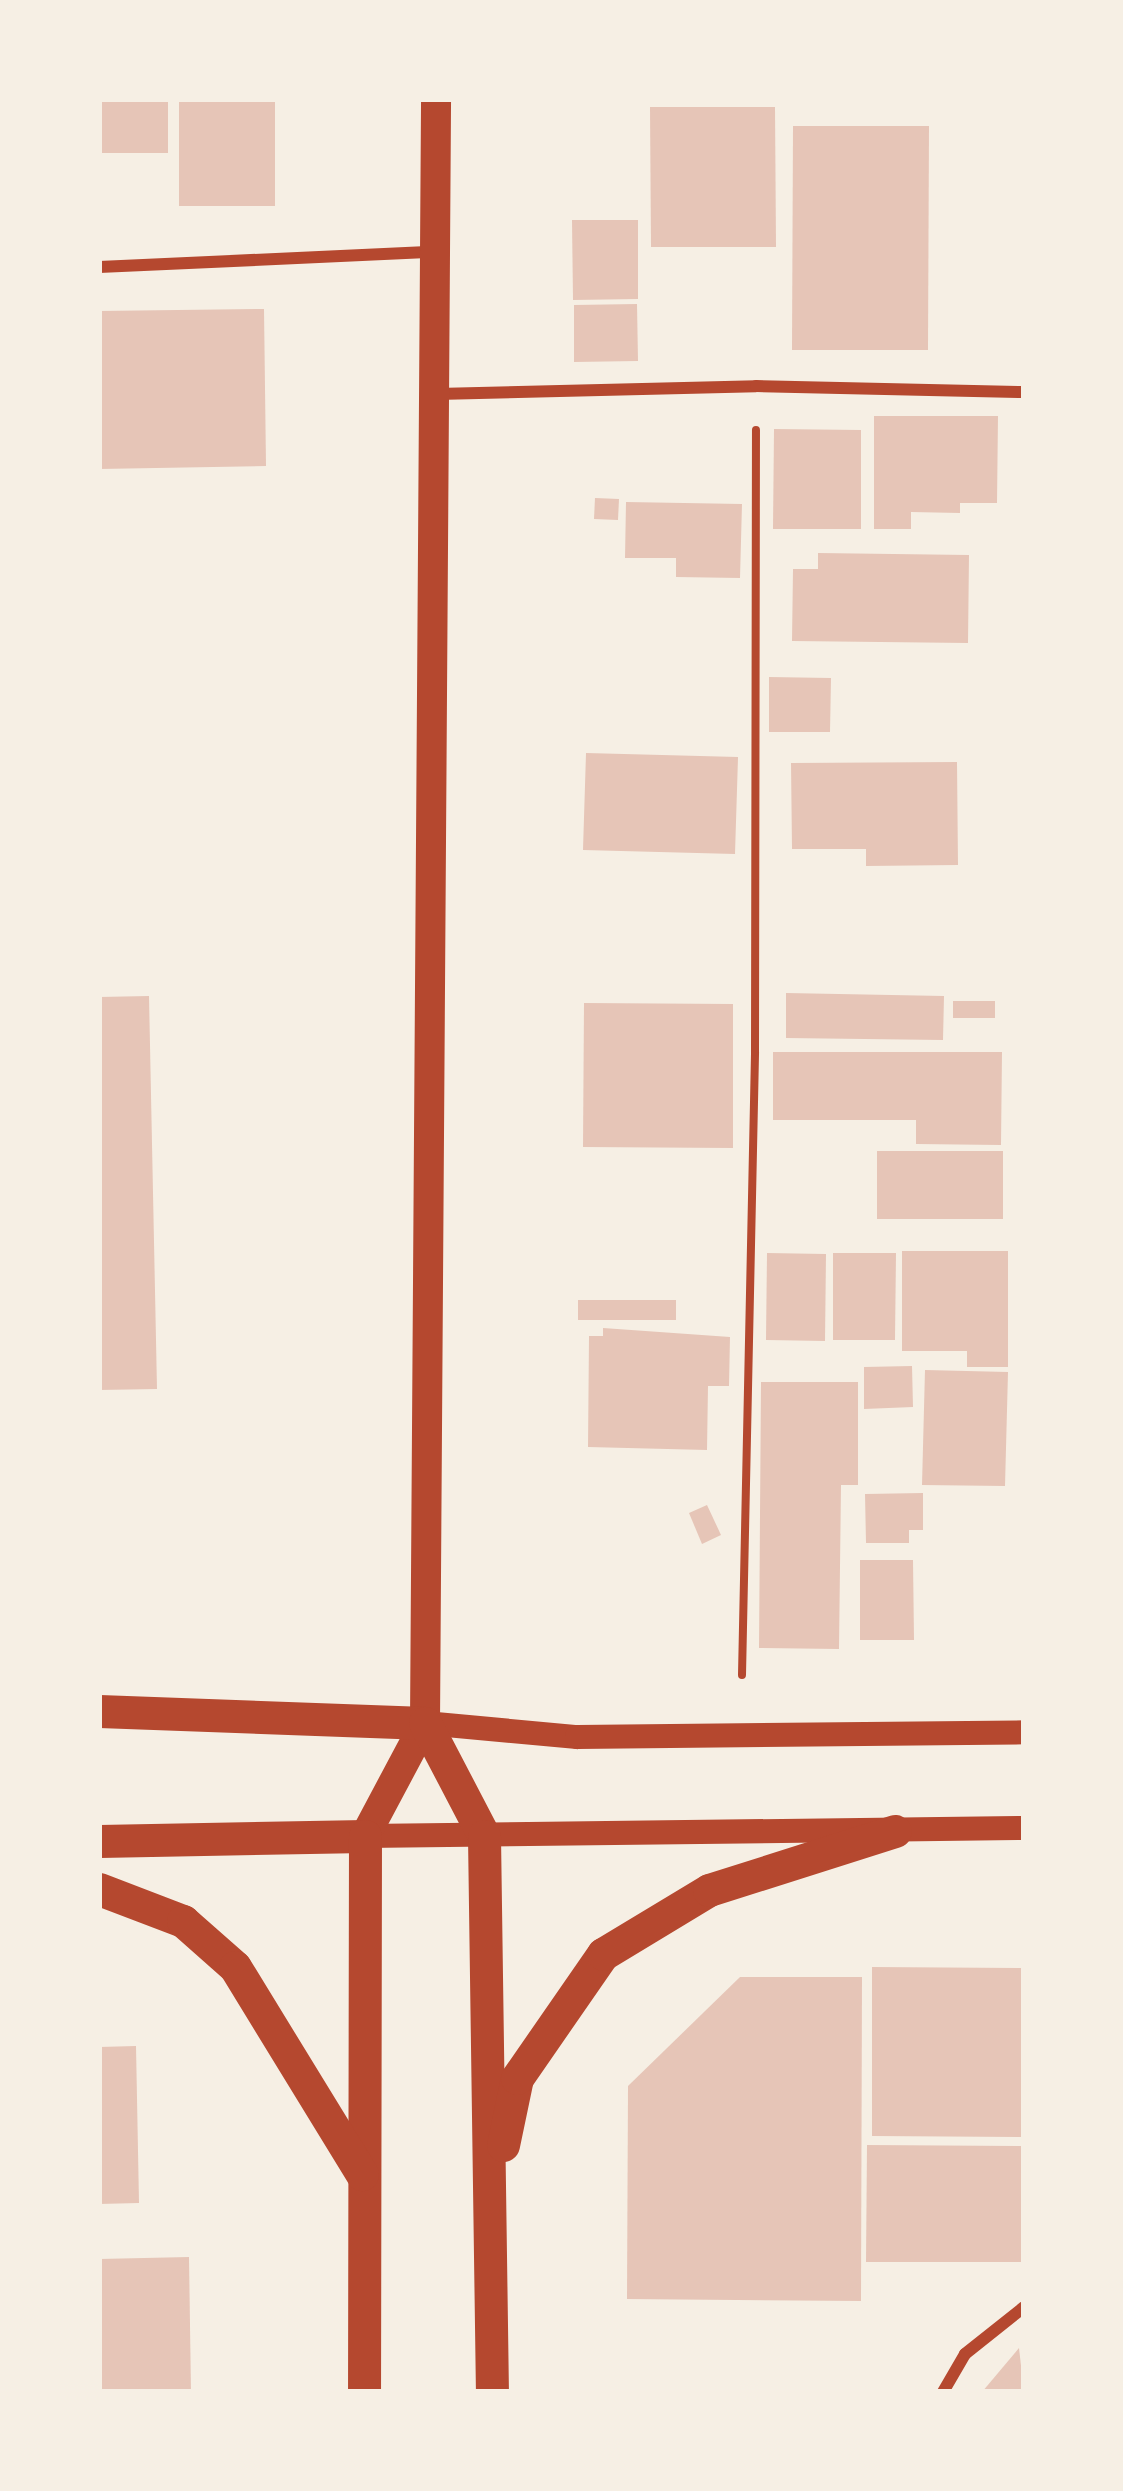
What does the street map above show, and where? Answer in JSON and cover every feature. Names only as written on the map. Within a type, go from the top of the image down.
[{"type":"highway","points":[[99,1711],[425,1723],[484,1836],[493,2194],[492,2392]]},
{"type":"highway","points":[[493,2194],[517,2078],[603,1954],[710,1890],[895,1831]]},
{"type":"highway","points":[[99,1841],[365,1836],[364,2392]]},
{"type":"highway","points":[[99,1889],[183,1921],[236,1967],[363,2175]]},
{"type":"main road","points":[[436,99],[425,1723],[365,1836],[1024,1828]]},
{"type":"main road","points":[[425,1723],[577,1737],[1024,1732]]},
{"type":"street","points":[[99,267],[435,252]]},
{"type":"street","points":[[434,394],[756,386],[1024,392]]},
{"type":"street","points":[[943,2392],[965,2354],[1024,2306]]},
{"type":"path","points":[[742,1676],[755,1052],[756,386]]},
{"type":"building","points":[[99,99],[168,99],[168,153],[99,153]]},
{"type":"building","points":[[179,99],[275,99],[275,206],[179,206]]},
{"type":"building","points":[[650,107],[775,107],[776,247],[651,247]]},
{"type":"building","points":[[793,126],[929,126],[928,350],[792,350]]},
{"type":"building","points":[[572,220],[638,220],[638,299],[573,300]]},
{"type":"building","points":[[637,304],[638,361],[574,362],[574,305]]},
{"type":"building","points":[[264,309],[266,466],[99,469],[99,311]]},
{"type":"building","points":[[874,416],[998,416],[997,503],[960,503],[960,513],[911,512],[911,529],[874,529]]},
{"type":"building","points":[[774,429],[861,430],[861,529],[773,529]]},
{"type":"building","points":[[595,498],[619,499],[618,520],[594,519]]},
{"type":"building","points":[[626,502],[742,504],[740,578],[676,577],[676,558],[625,558]]},
{"type":"building","points":[[818,553],[969,555],[968,643],[792,641],[793,569],[818,569]]},
{"type":"building","points":[[769,677],[831,678],[830,732],[769,732]]},
{"type":"building","points":[[586,753],[738,757],[735,854],[583,850]]},
{"type":"building","points":[[957,762],[958,865],[866,866],[866,849],[792,849],[791,763]]},
{"type":"building","points":[[786,993],[944,996],[943,1040],[786,1038]]},
{"type":"building","points":[[149,996],[157,1389],[99,1390],[99,997]]},
{"type":"building","points":[[953,1001],[995,1001],[995,1018],[953,1018]]},
{"type":"building","points":[[584,1003],[733,1004],[733,1148],[583,1147]]},
{"type":"building","points":[[773,1052],[1002,1052],[1001,1145],[916,1144],[916,1120],[773,1120]]},
{"type":"building","points":[[877,1151],[1003,1151],[1003,1219],[877,1219]]},
{"type":"building","points":[[902,1251],[1008,1251],[1008,1367],[967,1367],[967,1351],[902,1351]]},
{"type":"building","points":[[767,1253],[826,1254],[825,1341],[766,1340]]},
{"type":"building","points":[[833,1253],[896,1253],[895,1340],[833,1340]]},
{"type":"building","points":[[578,1300],[676,1300],[676,1320],[578,1320]]},
{"type":"building","points":[[603,1328],[730,1337],[729,1386],[708,1386],[707,1450],[588,1447],[589,1336],[603,1336]]},
{"type":"building","points":[[912,1366],[913,1407],[864,1409],[864,1367]]},
{"type":"building","points":[[925,1370],[1008,1372],[1005,1486],[922,1485]]},
{"type":"building","points":[[761,1382],[858,1382],[858,1485],[841,1485],[839,1649],[759,1648]]},
{"type":"building","points":[[923,1493],[923,1530],[909,1530],[909,1543],[866,1543],[865,1494]]},
{"type":"building","points":[[707,1505],[721,1535],[702,1544],[689,1513]]},
{"type":"building","points":[[860,1560],[913,1560],[914,1640],[860,1640]]},
{"type":"building","points":[[872,1967],[1024,1968],[1024,2137],[872,2136]]},
{"type":"building","points":[[740,1977],[862,1977],[861,2301],[627,2299],[628,2086]]},
{"type":"building","points":[[136,2046],[139,2203],[99,2204],[99,2047]]},
{"type":"building","points":[[867,2145],[1024,2146],[1024,2262],[866,2262]]},
{"type":"building","points":[[189,2257],[191,2392],[99,2392],[99,2259]]},
{"type":"building","points":[[1019,2348],[1024,2392],[982,2392]]}]
